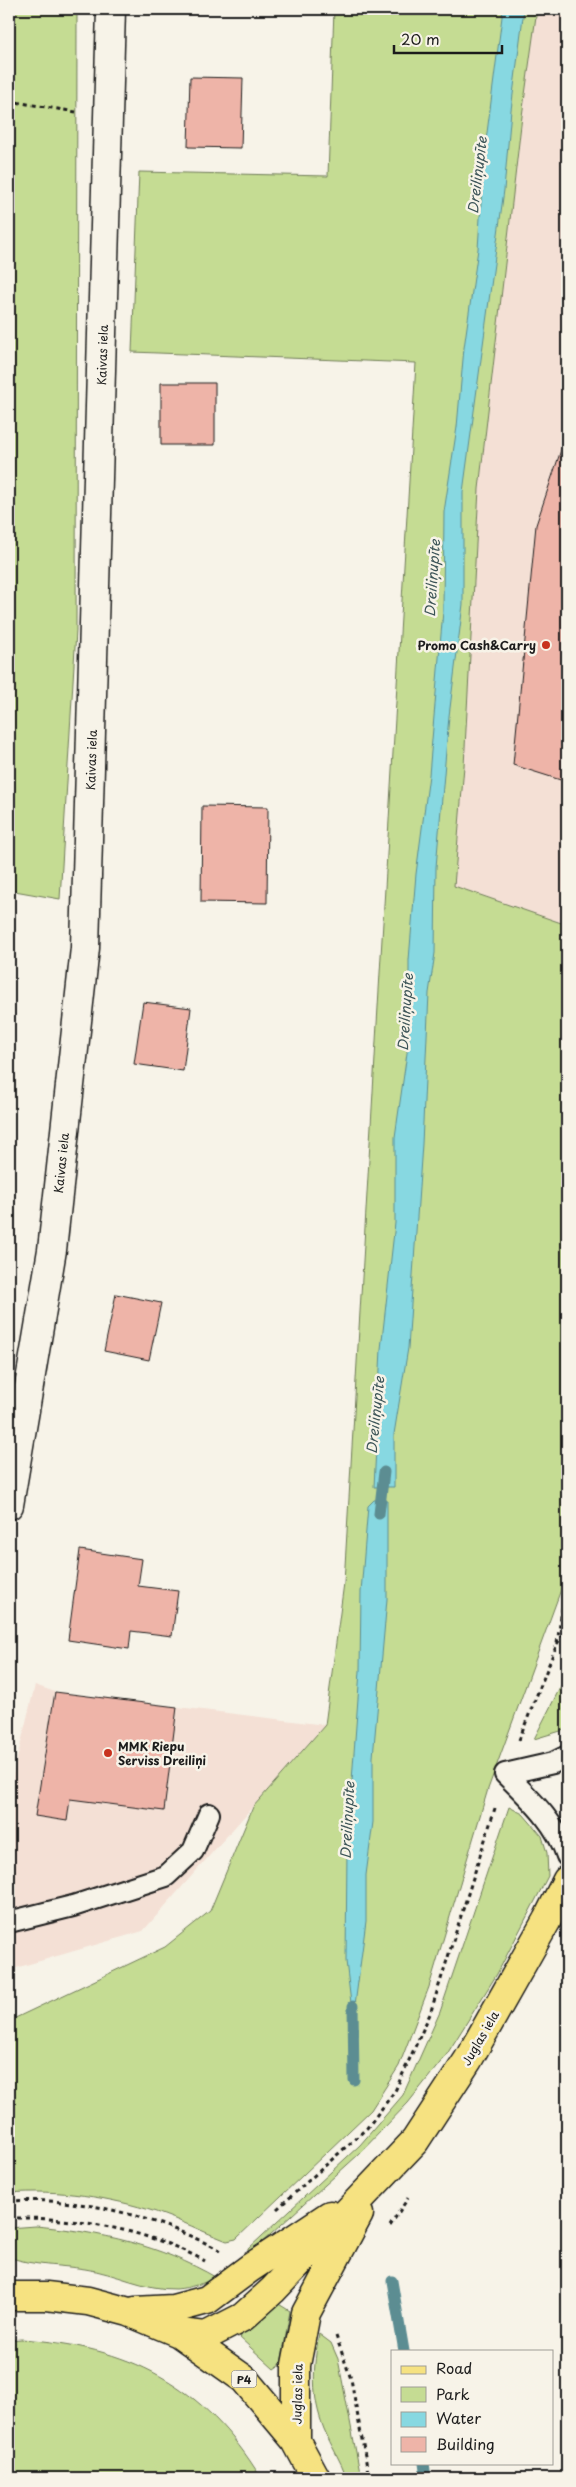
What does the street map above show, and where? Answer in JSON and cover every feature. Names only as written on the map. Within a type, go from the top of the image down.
[{"type":"main road","name":"Juglas iela","points":[[179,2333],[206,2336],[243,2316],[274,2290],[415,2141],[468,2060],[548,1920],[567,1880]]},
{"type":"main road","name":"Juglas iela","points":[[129,2312],[173,2309],[207,2300],[250,2268],[374,2186]]},
{"type":"main road","name":"Juglas iela","points":[[296,2441],[296,2365],[306,2313],[374,2186]]},
{"type":"main road","name":"P4","points":[[9,2296],[46,2296],[72,2299],[129,2312],[179,2333],[244,2379],[296,2441],[316,2478]]},
{"type":"street","name":"Kaivas iela","points":[[9,1506],[52,1250],[86,948],[111,9]]},
{"type":"lane","points":[[567,1756],[553,1762],[505,1774],[550,1821],[563,1843],[567,1856]]},
{"type":"lane","points":[[9,1922],[73,1906],[166,1876],[193,1851],[209,1814]]},
{"type":"path","points":[[9,101],[108,117]]},
{"type":"path","points":[[275,2210],[367,2128],[395,2091],[430,2014],[505,1774],[557,1644],[563,1603],[567,1592]]},
{"type":"path","points":[[557,1644],[567,1630]]},
{"type":"path","points":[[9,2202],[68,2202],[105,2208],[150,2219],[188,2234],[225,2253]]},
{"type":"path","points":[[9,2218],[57,2219],[105,2226],[150,2238],[193,2254],[212,2265]]},
{"type":"path","points":[[334,2330],[345,2357],[351,2379],[369,2478]]},
{"type":"shaded area","points":[[537,9],[567,9],[567,925],[454,886],[464,766],[479,489],[522,116]]},
{"type":"shaded area","points":[[35,1685],[55,1692],[325,1725],[143,1931],[9,1970],[9,1792]]},
{"type":"green space","points":[[9,9],[77,9],[76,631],[60,899],[9,890]]},
{"type":"green space","points":[[334,9],[537,9],[522,116],[479,489],[464,766],[454,886],[567,925],[567,1573],[488,1789],[429,1987],[399,2066],[371,2110],[236,2239],[227,2241],[165,2215],[102,2198],[46,2192],[9,2193],[9,2021],[165,1947],[210,1911],[253,1807],[325,1725],[344,1583],[416,363],[132,352],[139,172],[328,176]]},
{"type":"green space","points":[[567,1674],[567,1727],[564,1730],[534,1739]]},
{"type":"green space","points":[[509,1807],[523,1814],[542,1836],[547,1853],[548,1876],[497,1974],[447,2054],[408,2103],[358,2155],[248,2255],[248,2249],[360,2145],[403,2095],[440,2012]]},
{"type":"green space","points":[[36,2226],[84,2232],[130,2242],[174,2257],[217,2278],[186,2288],[164,2289],[96,2271],[37,2264],[9,2257],[9,2228]]},
{"type":"green space","points":[[277,2303],[290,2311],[281,2364],[274,2369],[239,2337]]},
{"type":"green space","points":[[319,2334],[331,2343],[338,2359],[361,2478],[347,2478],[320,2417],[314,2382]]},
{"type":"green space","points":[[21,2339],[60,2343],[96,2350],[129,2361],[160,2376],[188,2395],[214,2418],[239,2445],[261,2478],[9,2478],[9,2340]]},
{"type":"water","name":"Dreiliņupīte","points":[[503,9],[524,9],[511,110],[504,190],[463,492],[463,604],[449,716],[436,867],[435,953],[429,993],[422,1144],[408,1348],[394,1434],[394,1487],[374,1487],[381,1349],[395,1223],[395,1137],[409,1039],[409,960],[416,874],[429,775],[443,611],[444,512],[457,427],[464,348],[478,249],[484,156]]},
{"type":"water","points":[[374,1500],[387,1500],[387,1599],[373,1757],[373,1822],[366,1875],[366,1921],[353,2020],[346,1961],[347,1849],[360,1671],[361,1592],[368,1506]]},
{"type":"building","points":[[190,77],[243,78],[241,148],[188,147]]},
{"type":"building","points":[[161,383],[215,383],[215,445],[161,445]]},
{"type":"building","name":"Promo Cash&Carry","points":[[567,432],[567,782],[513,765],[536,525]]},
{"type":"building","points":[[202,806],[268,807],[267,903],[201,902]]},
{"type":"building","points":[[143,1002],[191,1008],[183,1071],[134,1064]]},
{"type":"building","points":[[116,1294],[161,1303],[149,1360],[104,1351]]},
{"type":"building","points":[[80,1550],[142,1559],[138,1586],[178,1591],[172,1636],[131,1631],[129,1649],[68,1640]]},
{"type":"building","name":"MMK Riepu Serviss Dreiliņi","points":[[55,1692],[177,1707],[164,1811],[70,1799],[67,1821],[35,1816]]},
{"type":"waterway","name":"Dreiliņupīte","points":[[379,1514],[384,1472]]},
{"type":"waterway","points":[[353,2006],[354,2080]]},
{"type":"waterway","points":[[392,2281],[404,2350]]},
{"type":"waterway","points":[[424,2464],[426,2478]]},
{"type":"place","name":"Promo Cash&Carry","points":[[546,645]]},
{"type":"place","name":"MMK Riepu Serviss Dreiliņi","points":[[108,1753]]}]
